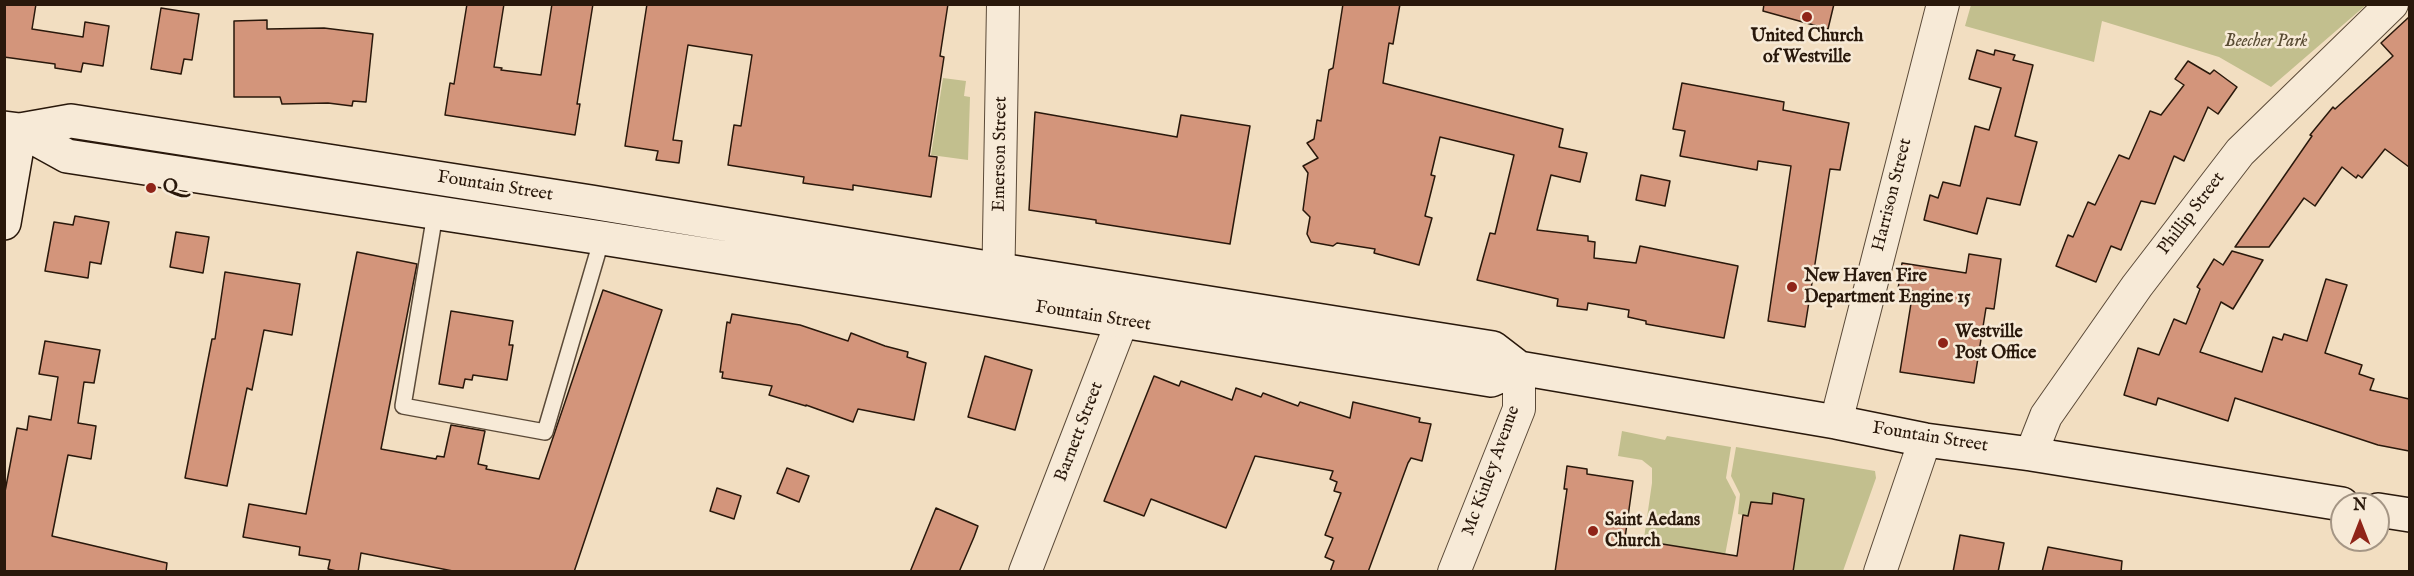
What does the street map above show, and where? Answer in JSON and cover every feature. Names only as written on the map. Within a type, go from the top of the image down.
[{"type":"main road","name":"Fountain Street","points":[[12,129],[71,121],[670,215],[1493,348],[1519,368],[1836,422],[1924,440],[2031,454],[2330,502]]},
{"type":"main road","name":"Fountain Street","points":[[12,129],[67,156],[316,196],[602,238],[1491,380],[1519,368]]},
{"type":"main road","points":[[4,223],[12,129]]},
{"type":"main road","points":[[316,196],[321,161]]},
{"type":"main road","points":[[664,249],[670,215]]},
{"type":"main road","points":[[2390,512],[2409,515]]},
{"type":"street","name":"Emerson Street","points":[[998,303],[1003,4]]},
{"type":"street","name":"Harrison Street","points":[[1836,422],[1943,4]]},
{"type":"street","name":"Phillip Street","points":[[2031,454],[2046,416],[2137,286],[2240,152],[2392,4]]},
{"type":"street","name":"Barnett Street","points":[[1025,572],[1134,291]]},
{"type":"street","name":"Mc Kinley Avenue","points":[[1454,572],[1519,409],[1519,368]]},
{"type":"street","points":[[1880,572],[1924,440]]},
{"type":"lane","points":[[435,214],[404,406],[545,432],[602,238]]},
{"type":"green space","name":"Beecher Park","points":[[1971,4],[2366,5],[2271,87],[2219,57],[2102,21],[2094,62],[1965,26]]},
{"type":"green space","points":[[943,78],[966,81],[964,96],[970,97],[968,160],[931,155]]},
{"type":"green space","points":[[1622,431],[1665,440],[1667,436],[1731,447],[1726,478],[1736,497],[1722,571],[1721,554],[1659,543],[1642,552],[1652,468],[1642,460],[1618,456]]},
{"type":"green space","points":[[1736,447],[1875,471],[1876,478],[1843,571],[1793,571],[1804,499],[1774,493],[1772,504],[1751,502],[1748,516],[1738,514],[1740,494],[1731,476]]},
{"type":"building","points":[[4,4],[36,4],[32,29],[83,37],[85,22],[109,26],[103,66],[83,63],[81,72],[55,68],[55,64],[4,57]]},
{"type":"building","points":[[467,4],[504,4],[494,67],[541,75],[552,4],[593,4],[577,104],[580,104],[575,135],[445,115],[450,83],[454,84]]},
{"type":"building","points":[[647,4],[948,4],[940,56],[944,57],[929,156],[937,157],[931,197],[853,185],[853,190],[803,183],[804,177],[728,165],[734,125],[741,126],[752,55],[688,45],[673,140],[682,141],[679,163],[656,160],[658,151],[625,146]]},
{"type":"building","points":[[1343,4],[1400,4],[1393,44],[1389,43],[1383,83],[1563,129],[1559,147],[1587,153],[1580,182],[1551,175],[1537,230],[1588,236],[1588,241],[1595,242],[1594,258],[1636,263],[1640,246],[1738,266],[1724,338],[1646,324],[1646,321],[1628,317],[1629,310],[1588,303],[1587,310],[1557,306],[1558,299],[1477,280],[1490,233],[1495,234],[1514,155],[1440,137],[1431,175],[1435,176],[1425,216],[1432,218],[1419,265],[1374,253],[1375,249],[1337,243],[1333,246],[1311,242],[1307,234],[1310,217],[1303,210],[1308,173],[1303,166],[1318,158],[1307,143],[1314,139],[1317,120],[1321,121],[1329,70],[1333,68]]},
{"type":"building","name":"United Church of Westville","points":[[1764,4],[1834,4],[1828,29],[1763,11]]},
{"type":"building","points":[[161,8],[199,14],[192,60],[184,59],[181,74],[151,69]]},
{"type":"building","points":[[2409,17],[2409,167],[2385,149],[2362,178],[2358,175],[2356,178],[2342,167],[2315,206],[2304,198],[2269,247],[2235,247],[2312,136],[2310,135],[2333,107],[2335,109],[2393,56],[2381,43]]},
{"type":"building","points":[[267,20],[267,29],[324,28],[373,34],[366,102],[353,101],[352,106],[328,103],[282,104],[280,97],[234,97],[234,21]]},
{"type":"building","points":[[1977,50],[1994,55],[1995,50],[2015,55],[2013,60],[2033,65],[2015,136],[2037,142],[2020,205],[1987,198],[1977,234],[1924,220],[1930,195],[1938,198],[1943,182],[1960,186],[1975,126],[1989,130],[2001,88],[1969,79]]},
{"type":"building","points":[[2188,61],[2210,74],[2214,70],[2237,87],[2218,114],[2208,107],[2184,161],[2174,156],[2155,204],[2141,201],[2121,250],[2111,246],[2096,282],[2056,266],[2068,235],[2073,237],[2088,202],[2095,205],[2119,155],[2129,159],[2150,111],[2161,115],[2184,85],[2175,79]]},
{"type":"building","points":[[1682,83],[1784,102],[1783,110],[1849,123],[1840,170],[1830,169],[1805,327],[1768,321],[1791,166],[1758,161],[1757,170],[1680,156],[1685,131],[1673,129]]},
{"type":"building","points":[[1035,112],[1177,137],[1181,115],[1250,126],[1230,244],[1029,210]]},
{"type":"building","points":[[1641,175],[1670,181],[1665,206],[1636,200]]},
{"type":"building","points":[[75,216],[109,222],[101,264],[90,262],[88,278],[45,271],[54,222],[73,225]]},
{"type":"building","points":[[176,232],[209,237],[203,273],[170,267]]},
{"type":"building","points":[[2232,251],[2263,260],[2233,309],[2221,302],[2200,352],[2262,372],[2273,337],[2282,340],[2284,334],[2307,341],[2326,279],[2347,285],[2325,353],[2362,365],[2359,374],[2374,379],[2370,390],[2409,399],[2409,451],[2378,445],[2235,398],[2228,421],[2158,398],[2156,405],[2124,395],[2138,348],[2159,355],[2174,319],[2186,324],[2200,289],[2197,287],[2214,259],[2223,265]]},
{"type":"building","points":[[357,252],[417,264],[381,449],[436,459],[437,456],[444,457],[451,425],[485,431],[478,464],[487,466],[486,469],[539,479],[603,290],[662,310],[574,572],[458,572],[361,553],[358,572],[341,572],[328,569],[330,560],[299,555],[300,547],[243,537],[249,504],[306,514]]},
{"type":"building","name":"Westville Post Office","points":[[1969,254],[2001,259],[1994,309],[1986,308],[1974,383],[1900,372],[1913,291],[1898,289],[1902,263],[1966,273]]},
{"type":"building","points":[[225,272],[300,284],[292,335],[264,330],[252,390],[247,388],[227,486],[185,478],[212,339],[215,339]]},
{"type":"building","points":[[451,311],[513,321],[509,345],[513,345],[507,380],[473,375],[472,380],[465,379],[463,388],[439,384]]},
{"type":"building","points":[[732,314],[800,325],[848,341],[851,333],[908,352],[907,357],[926,363],[914,420],[858,409],[853,422],[806,405],[769,395],[772,386],[722,378],[723,372],[720,372],[727,322],[730,323]]},
{"type":"building","points":[[45,341],[100,350],[94,383],[84,382],[78,423],[96,426],[91,459],[68,455],[52,536],[167,563],[166,572],[4,572],[4,497],[17,428],[27,430],[29,416],[51,420],[58,377],[39,374]]},
{"type":"building","points":[[985,356],[1032,370],[1015,430],[968,417]]},
{"type":"building","points":[[1154,376],[1179,386],[1181,381],[1232,400],[1236,388],[1261,397],[1263,393],[1298,406],[1300,402],[1350,418],[1353,402],[1420,418],[1419,422],[1431,424],[1422,461],[1411,458],[1408,463],[1368,572],[1330,572],[1334,561],[1325,557],[1333,538],[1325,535],[1341,493],[1334,491],[1337,482],[1330,479],[1333,471],[1255,456],[1226,528],[1151,499],[1144,516],[1104,501]]},
{"type":"building","points":[[1567,466],[1587,469],[1587,474],[1633,481],[1625,538],[1737,556],[1743,515],[1748,516],[1751,502],[1772,504],[1773,493],[1804,499],[1793,572],[1555,572],[1567,489],[1564,489]]},
{"type":"building","points":[[787,468],[809,476],[799,502],[777,493]]},
{"type":"building","points":[[717,488],[741,496],[734,519],[710,511]]},
{"type":"building","points":[[936,508],[978,526],[974,537],[959,572],[910,572]]},
{"type":"building","points":[[1960,535],[2004,543],[1998,572],[1953,572]]},
{"type":"building","points":[[2048,547],[2122,561],[2121,572],[2042,572]]},
{"type":"place","name":"United Church of Westville","points":[[1807,17]]},
{"type":"place","name":"Q","points":[[151,188]]},
{"type":"place","name":"New Haven Fire Department Engine 15","points":[[1792,287]]},
{"type":"place","name":"Westville Post Office","points":[[1943,343]]},
{"type":"place","name":"Saint Aedans Church","points":[[1593,531]]}]
